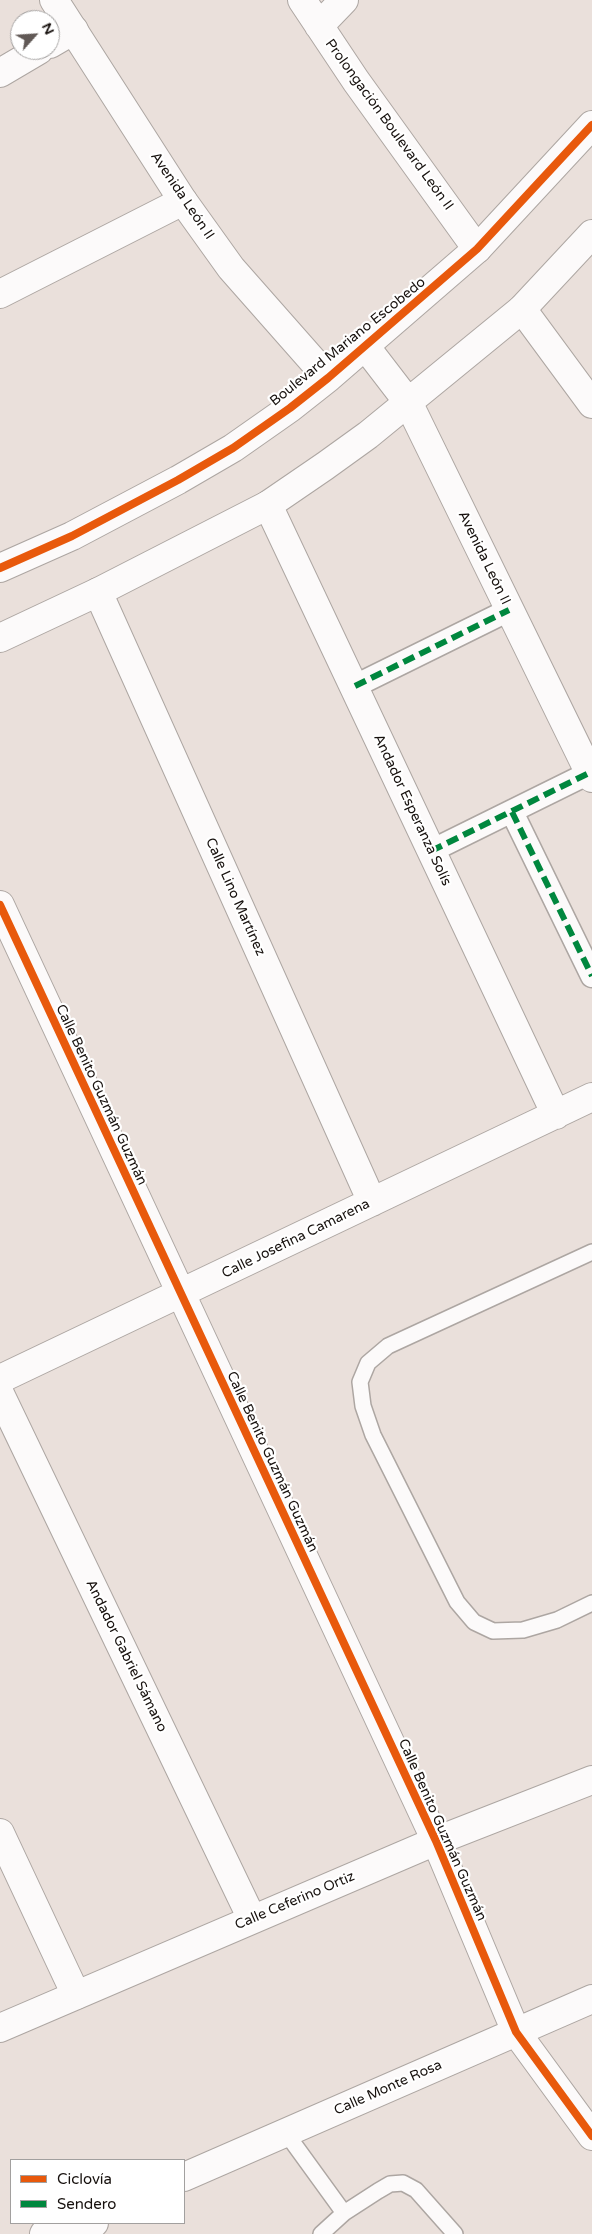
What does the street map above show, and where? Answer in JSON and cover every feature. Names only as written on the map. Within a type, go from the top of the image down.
[{"type":"street","name":"Avenida León II","points":[[54,0],[183,201],[231,268],[328,378]]},
{"type":"street","name":"Prolongación Boulevard León II","points":[[302,0],[478,249]]},
{"type":"street","points":[[319,26],[344,0]]},
{"type":"street","points":[[60,38],[74,30]]},
{"type":"street","points":[[0,73],[22,60]]},
{"type":"street","name":"Boulevard Mariano Escobedo","points":[[0,568],[72,536],[178,480],[233,448],[328,378],[478,249],[592,125]]},
{"type":"street","points":[[0,294],[183,201]]},
{"type":"street","points":[[0,638],[98,592],[268,505],[368,435],[522,309],[592,234]]},
{"type":"street","points":[[522,309],[592,404]]},
{"type":"street","name":"Avenida León II","points":[[365,346],[408,402],[591,776]]},
{"type":"street","name":"Andador Esperanza Solís","points":[[268,505],[556,1115]]},
{"type":"street","name":"Calle Lino Martínez","points":[[98,592],[372,1202]]},
{"type":"street","points":[[355,686],[509,610]]},
{"type":"street","points":[[431,851],[591,776]]},
{"type":"street","points":[[512,812],[592,976]]},
{"type":"street","name":"Calle Benito Guzmán Guzmán","points":[[0,905],[180,1295],[436,1841],[516,2032],[592,2136]]},
{"type":"street","name":"Calle Josefina Camarena","points":[[0,1379],[180,1295],[592,1097]]},
{"type":"street","name":"Andador Gabriel Sámano","points":[[0,1394],[252,1919]]},
{"type":"street","name":"Calle Ceferino Ortiz","points":[[0,2028],[436,1841],[592,1780]]},
{"type":"street","points":[[0,1833],[76,1995]]},
{"type":"street","name":"Calle Monte Rosa","points":[[185,2177],[592,1999]]},
{"type":"street","points":[[44,2234],[67,2224]]},
{"type":"street","points":[[82,2234],[93,2224]]},
{"type":"lane","points":[[592,1252],[388,1346],[368,1363],[360,1382],[363,1406],[373,1436],[457,1602],[474,1622],[493,1631],[523,1630],[557,1620],[592,1603]]},
{"type":"lane","points":[[286,2133],[344,2213]]},
{"type":"lane","points":[[321,2234],[344,2213],[390,2184],[403,2183],[416,2190],[455,2234]]},
{"type":"marked path","points":[[355,686],[509,610]]},
{"type":"marked path","points":[[431,851],[589,773]]},
{"type":"marked path","points":[[512,812],[592,976]]},
{"type":"cycle path","points":[[0,568],[72,536],[178,480],[233,448],[290,408],[328,378],[477,249],[592,125]]},
{"type":"cycle path","points":[[0,905],[436,1841],[516,2032],[592,2136]]}]
